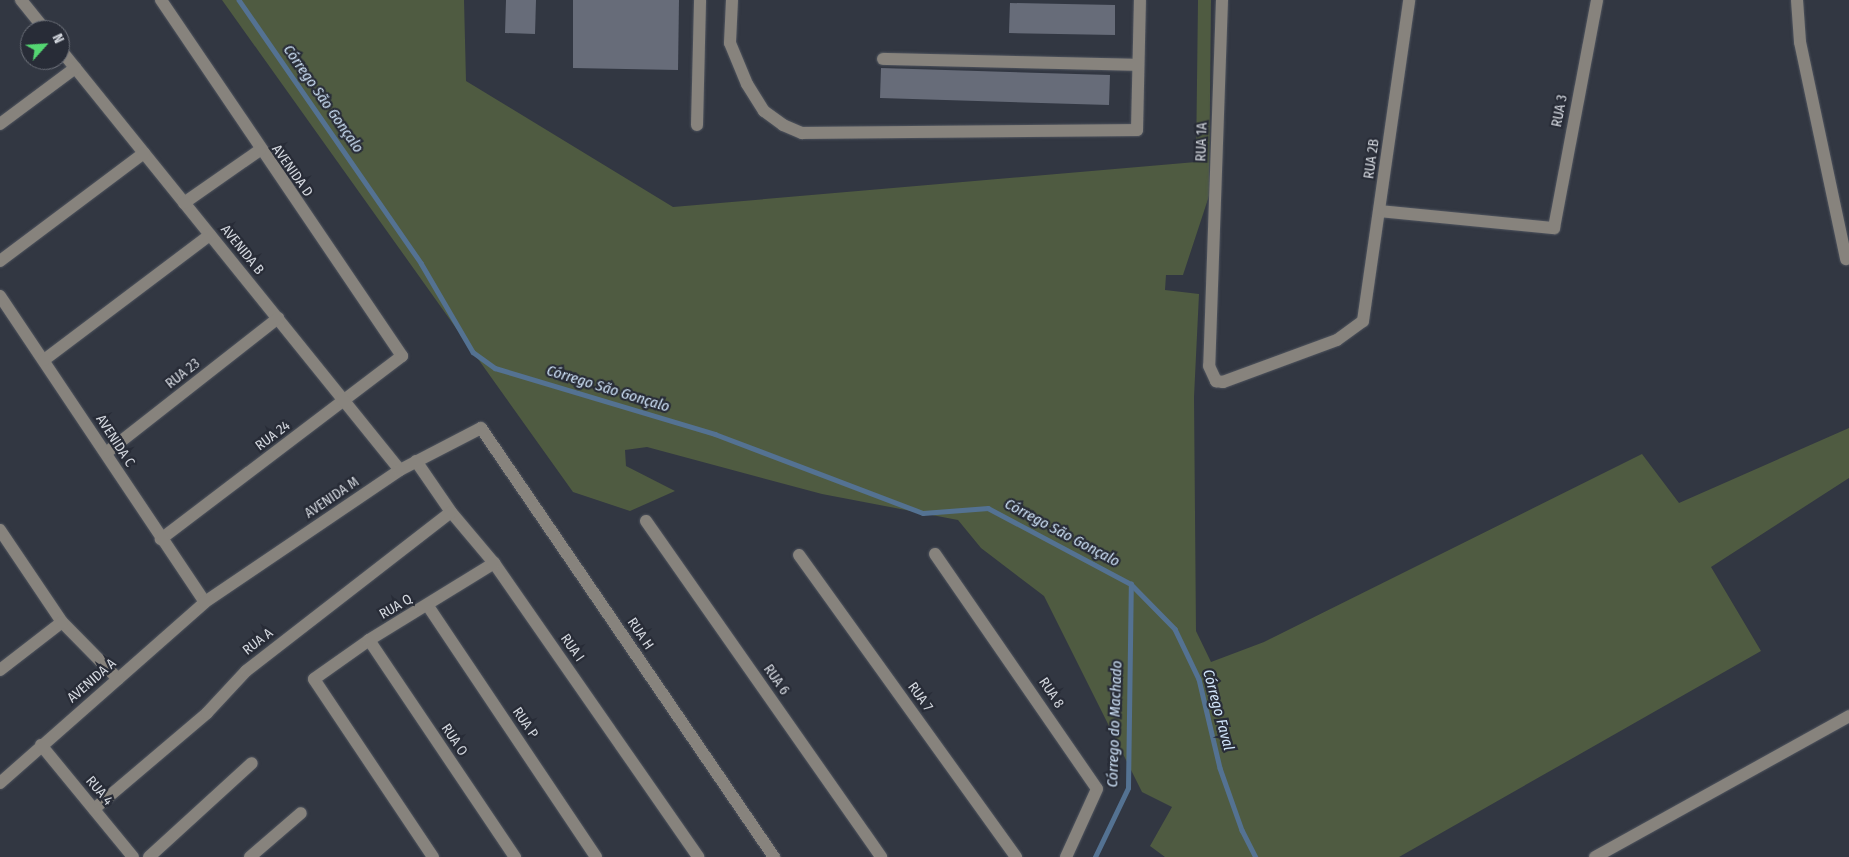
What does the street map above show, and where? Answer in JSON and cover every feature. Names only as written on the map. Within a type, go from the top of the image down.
[{"type":"street","points":[[20,0],[37,20]]},
{"type":"street","name":"AVENIDA D","points":[[161,0],[260,150],[402,356]]},
{"type":"street","points":[[697,125],[700,0]]},
{"type":"street","points":[[732,0],[730,43],[747,84],[764,111],[783,125],[802,133],[1137,130],[1140,0]]},
{"type":"street","name":"RUA 1A","points":[[1216,381],[1209,366],[1222,0]]},
{"type":"street","name":"RUA 2B","points":[[1216,381],[1223,382],[1337,340],[1363,321],[1409,0]]},
{"type":"street","name":"RUA 3","points":[[1380,211],[1554,228],[1597,0]]},
{"type":"street","points":[[1797,0],[1800,42],[1846,259]]},
{"type":"street","points":[[883,59],[1138,65]]},
{"type":"street","name":"AVENIDA B","points":[[70,62],[400,470]]},
{"type":"street","points":[[0,124],[75,68]]},
{"type":"street","points":[[184,203],[260,150]]},
{"type":"street","points":[[0,261],[144,153]]},
{"type":"street","points":[[44,360],[210,235]]},
{"type":"street","name":"AVENIDA C","points":[[0,296],[205,602]]},
{"type":"street","name":"RUA 23","points":[[106,453],[278,318]]},
{"type":"street","name":"RUA 24","points":[[161,539],[402,356]]},
{"type":"street","name":"AVENIDA M","points":[[205,602],[400,470],[481,428]]},
{"type":"street","name":"RUA H","points":[[481,428],[774,857]]},
{"type":"street","name":"RUA I","points":[[416,461],[452,512],[494,563],[698,857]]},
{"type":"street","name":"RUA A","points":[[94,810],[207,713],[246,671],[452,512]]},
{"type":"street","name":"RUA 6","points":[[646,521],[881,857]]},
{"type":"street","points":[[0,530],[62,622],[118,678]]},
{"type":"street","name":"RUA 8","points":[[935,554],[1097,789],[1066,857]]},
{"type":"street","name":"RUA 7","points":[[800,555],[1016,857]]},
{"type":"street","name":"RUA Q","points":[[433,857],[314,679],[369,640],[428,606],[494,563]]},
{"type":"street","name":"AVENIDA A","points":[[0,783],[205,602]]},
{"type":"street","name":"RUA P","points":[[428,606],[596,857]]},
{"type":"street","points":[[0,670],[62,622]]},
{"type":"street","name":"RUA O","points":[[369,640],[515,857]]},
{"type":"street","points":[[1595,857],[1849,716]]},
{"type":"street","name":"RUA 4","points":[[41,745],[133,857]]},
{"type":"street","points":[[149,857],[252,763]]},
{"type":"street","points":[[250,857],[301,813]]},
{"type":"green space","points":[[222,0],[464,0],[466,81],[673,207],[1196,162],[1198,0],[1211,0],[1209,196],[1183,275],[1166,275],[1165,290],[1199,294],[1194,397],[1196,631],[1211,662],[1264,642],[1642,454],[1679,503],[1849,428],[1849,478],[1711,567],[1761,651],[1399,857],[1165,857],[1150,846],[1172,807],[1142,792],[1044,596],[981,548],[958,520],[822,494],[647,447],[625,450],[626,466],[675,491],[630,511],[573,492]]},
{"type":"building","points":[[506,0],[536,0],[535,34],[505,33]]},
{"type":"building","points":[[573,0],[679,0],[678,70],[573,68]]},
{"type":"building","points":[[1010,3],[1115,5],[1115,35],[1009,33]]},
{"type":"building","points":[[881,68],[1110,75],[1109,105],[880,98]]},
{"type":"waterway","name":"Córrego São Gonçalo","points":[[239,0],[421,263],[473,352],[495,368],[715,434],[923,513],[988,508],[1131,584],[1175,629],[1199,679],[1220,768],[1242,830],[1256,857]]},
{"type":"waterway","name":"Córrego do Machado","points":[[1095,857],[1128,788],[1131,584]]},
{"type":"water label","name":"Córrego Faval","points":[[1218,710]]}]
